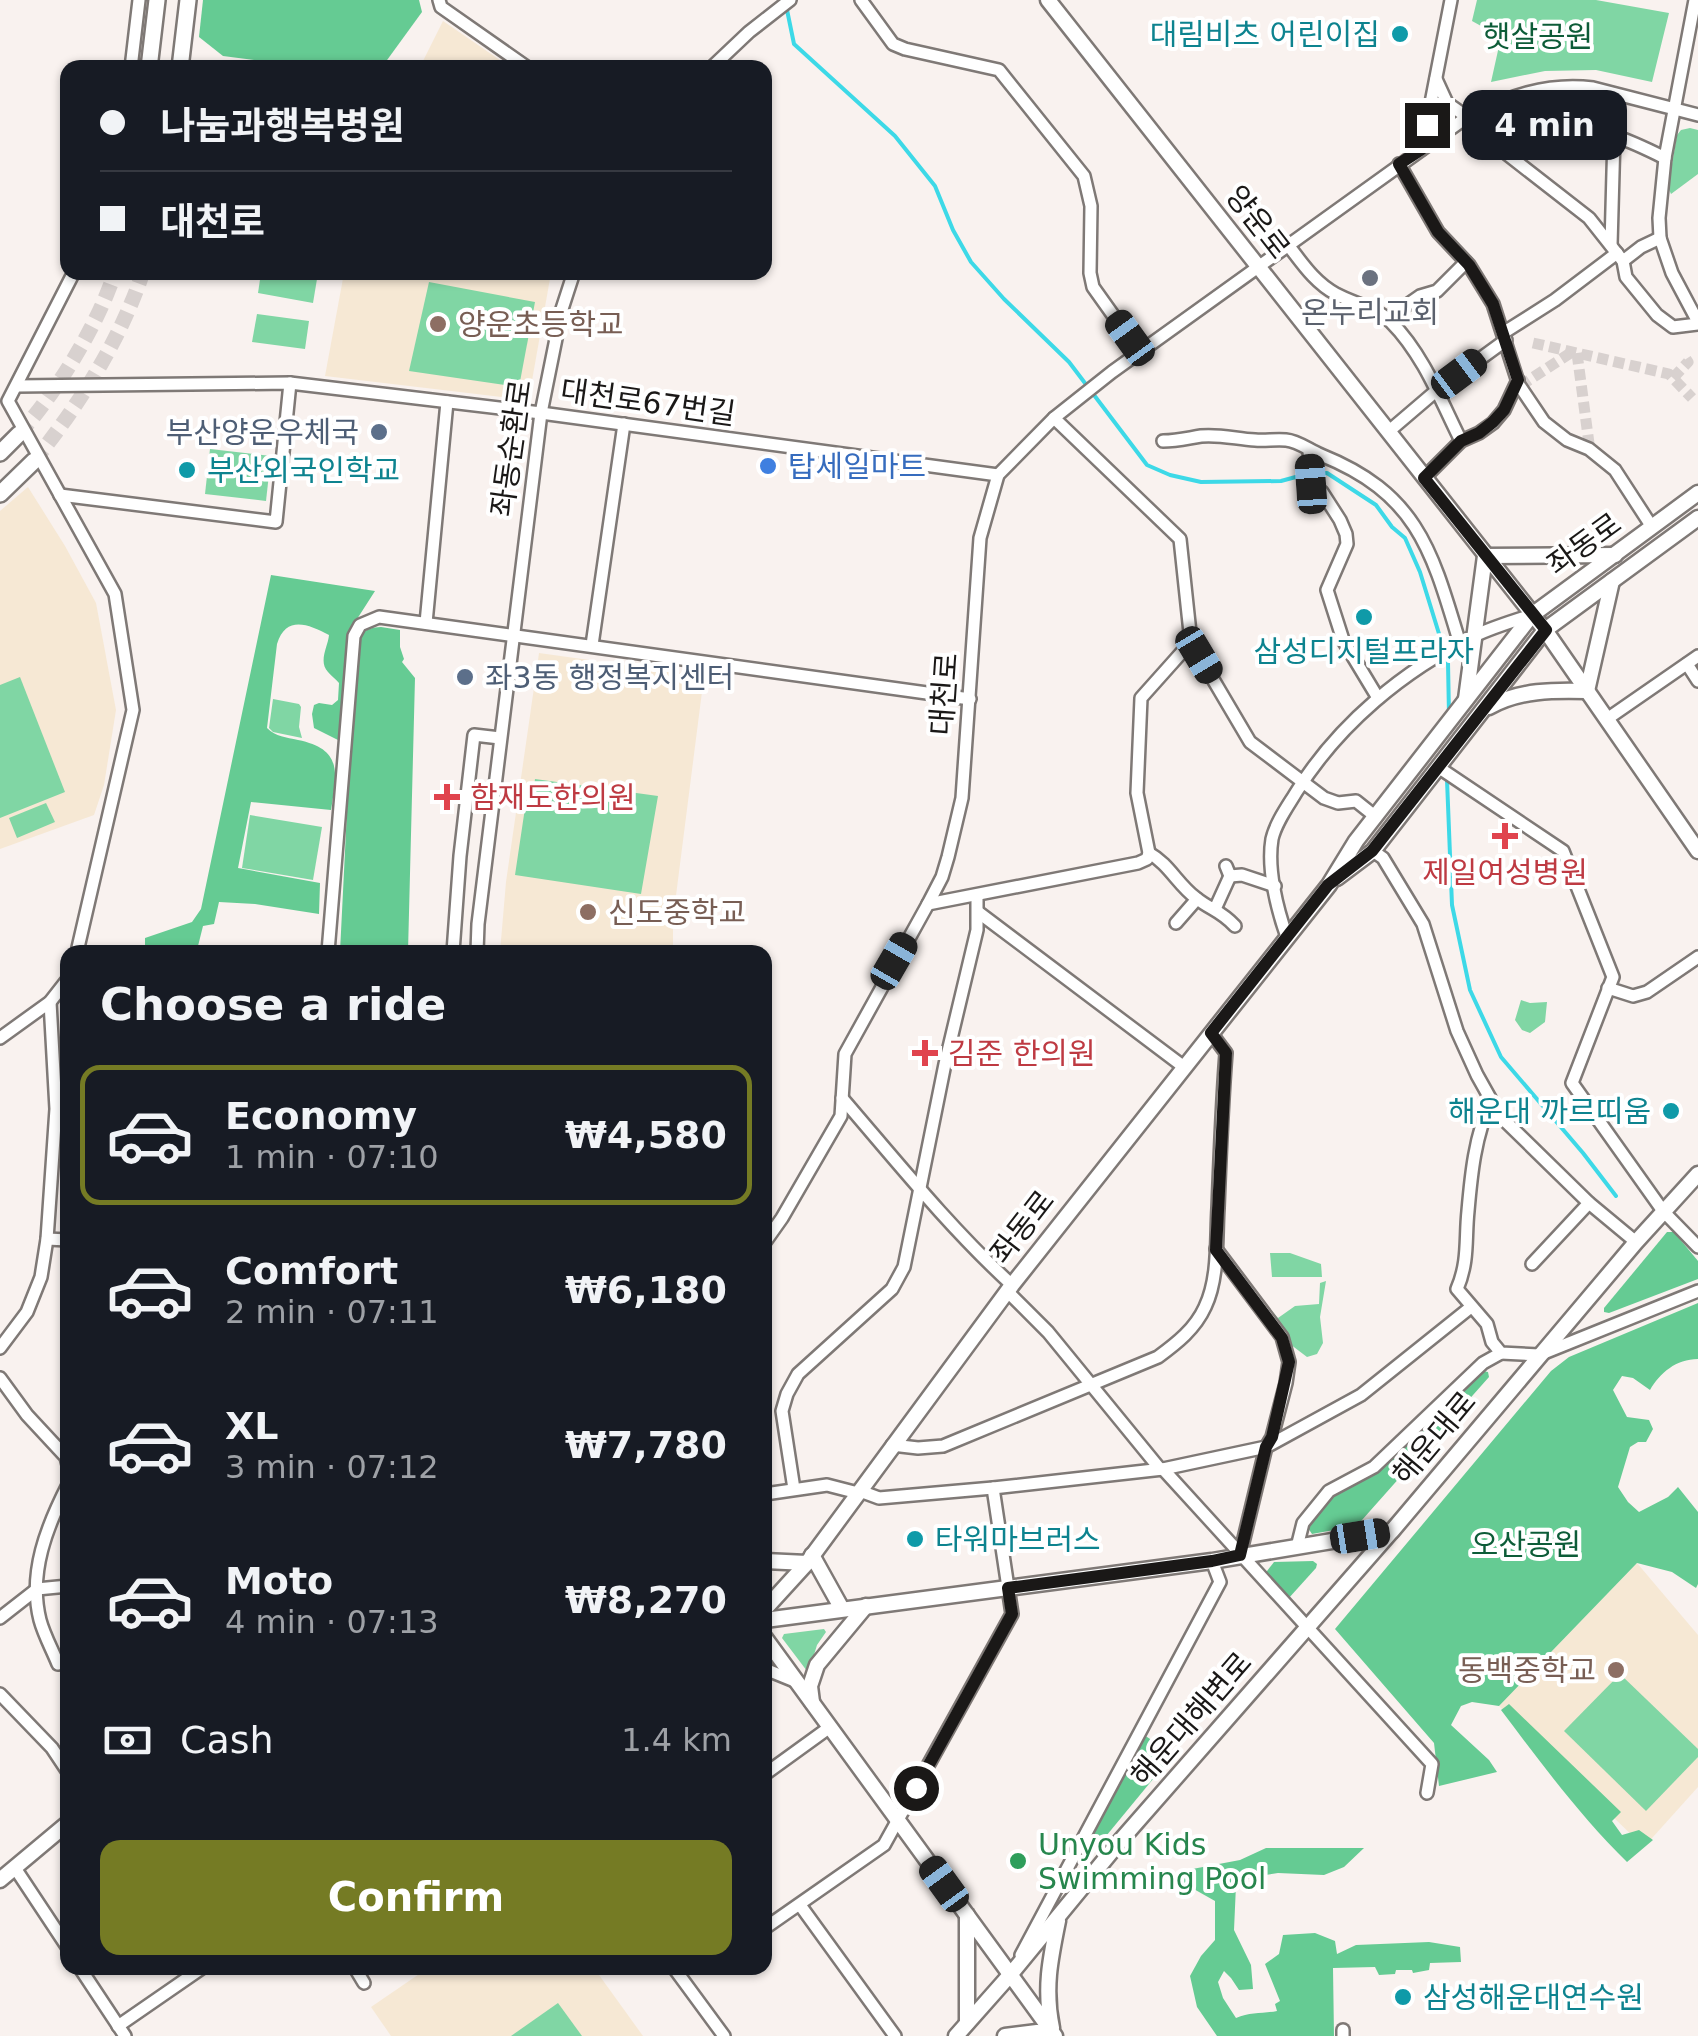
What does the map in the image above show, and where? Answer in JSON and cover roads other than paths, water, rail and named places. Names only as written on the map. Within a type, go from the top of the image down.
[{"type":"highway","points":[[150,60],[157,0]]},
{"type":"highway","points":[[181,60],[188,0]]},
{"type":"highway","points":[[0,452],[19,434]]},
{"type":"highway","points":[[0,494],[34,461]]},
{"type":"main road","name":"양운로","points":[[1048,0],[1546,630],[1698,851]]},
{"type":"main road","name":"좌동로","points":[[772,1601],[810,1559],[1009,1288],[1328,885],[1356,842],[1532,615],[1698,493]]},
{"type":"main road","name":"좌동로","points":[[1328,885],[1372,851],[1546,630],[1698,518]]},
{"type":"main road","points":[[1466,702],[1486,556],[1616,555]]},
{"type":"main road","points":[[1480,713],[1506,698],[1560,690],[1588,691],[1612,582]]},
{"type":"main road","name":"해운대로","points":[[772,1619],[1212,1561],[1392,1531],[1538,1355],[1698,1174]]},
{"type":"main road","name":"해운대해변로","points":[[956,2036],[1392,1531]]},
{"type":"main road","points":[[772,1561],[810,1559],[842,1609]]},
{"type":"main road","points":[[812,1702],[810,1686],[818,1665],[866,1606]]},
{"type":"main road","points":[[772,1648],[1054,2035]]},
{"type":"main road","points":[[0,1880],[60,1830]]},
{"type":"main road","points":[[967,1915],[968,2023]]},
{"type":"main road","points":[[1054,2035],[1046,1991],[1059,1916]]},
{"type":"main road","points":[[1005,2036],[1037,2032],[1054,2035]]},
{"type":"street","points":[[131,60],[138,0]]},
{"type":"street","points":[[439,0],[441,7],[517,60]]},
{"type":"street","points":[[719,60],[790,0]]},
{"type":"street","points":[[860,0],[893,44],[999,70],[1084,176],[1091,206],[1093,286],[1140,352]]},
{"type":"street","points":[[1422,149],[1452,0]]},
{"type":"street","points":[[1436,79],[1447,103],[1589,218],[1617,253],[1626,277],[1657,314],[1673,327],[1698,323],[1672,273],[1660,238],[1665,158],[1695,0]]},
{"type":"street","name":"대천로","points":[[772,1232],[841,1116],[845,1054],[942,876],[958,819],[980,538],[998,475],[1054,418],[1112,372],[1399,164],[1494,103],[1524,93],[1575,86],[1698,115]]},
{"type":"street","points":[[1503,151],[1509,143],[1533,132],[1570,128],[1614,136],[1665,158]]},
{"type":"street","points":[[1614,136],[1617,253]]},
{"type":"street","points":[[1399,164],[1438,232],[1466,262],[1493,304],[1518,380],[1544,422],[1615,470],[1652,528]]},
{"type":"street","points":[[1388,432],[1504,336],[1617,253],[1660,238]]},
{"type":"street","points":[[1288,244],[1324,286],[1387,319],[1418,356],[1461,441]]},
{"type":"street","points":[[1387,319],[1420,296],[1436,291],[1466,262]]},
{"type":"street","points":[[70,280],[8,402],[115,594],[133,710],[79,945]]},
{"type":"street","name":"좌동순환로","points":[[477,945],[541,413],[571,280]]},
{"type":"street","points":[[1424,478],[1461,441],[1493,422],[1504,410],[1518,380]]},
{"type":"street","points":[[60,495],[276,522],[290,383]]},
{"type":"street","name":"대천로67번길","points":[[16,386],[290,383],[998,475]]},
{"type":"street","points":[[426,623],[447,402]]},
{"type":"street","points":[[1054,418],[1180,538],[1191,642],[1250,742],[1324,798],[1338,803],[1356,801],[1376,817]]},
{"type":"street","points":[[592,645],[624,424]]},
{"type":"street","points":[[1163,442],[1202,436],[1291,440],[1354,468],[1402,506],[1422,535],[1460,644]]},
{"type":"street","points":[[1309,450],[1311,484],[1322,492],[1340,520],[1347,544],[1328,590],[1343,640],[1378,698]]},
{"type":"street","points":[[1287,937],[1277,909],[1271,853],[1273,835],[1303,782],[1345,729],[1378,698],[1460,644],[1532,615]]},
{"type":"street","points":[[329,945],[354,636],[360,625],[379,617],[970,698]]},
{"type":"street","points":[[928,904],[1147,859],[1137,792],[1140,698],[1191,642]]},
{"type":"street","points":[[1608,719],[1698,656]]},
{"type":"street","points":[[1686,664],[1698,681]]},
{"type":"street","points":[[454,945],[474,735],[500,738]]},
{"type":"street","points":[[1438,767],[1564,851],[1612,977],[1572,1083],[1663,1210],[1698,1247]]},
{"type":"street","points":[[1372,851],[1383,858],[1422,924],[1456,1031],[1492,1102],[1512,1129],[1636,1242]]},
{"type":"street","points":[[1149,854],[1160,860],[1198,899],[1224,914],[1235,926]]},
{"type":"street","points":[[1214,908],[1228,871],[1275,886]]},
{"type":"street","points":[[794,1488],[782,1411],[787,1394],[798,1374],[892,1289],[904,1267],[977,930],[978,895]]},
{"type":"street","points":[[1176,923],[1198,899]]},
{"type":"street","points":[[978,912],[1184,1067]]},
{"type":"street","points":[[1608,988],[1633,996],[1647,992],[1698,957]]},
{"type":"street","points":[[0,1038],[50,1002],[60,989]]},
{"type":"street","points":[[0,1348],[27,1312],[40,1277],[47,1239],[56,1109],[50,1002]]},
{"type":"street","points":[[892,1445],[943,1446],[1158,1356],[1196,1324],[1207,1305],[1216,1250],[1226,1053],[1211,1033]]},
{"type":"street","points":[[842,1098],[1048,1332],[1161,1469],[1432,1764],[1427,1793]]},
{"type":"street","points":[[1492,1102],[1476,1152],[1465,1269],[1457,1288],[1487,1324],[1492,1342],[1502,1353]]},
{"type":"street","points":[[1532,1264],[1589,1203]]},
{"type":"street","points":[[47,1239],[60,1240]]},
{"type":"street","points":[[1216,1250],[1282,1338],[1289,1362],[1240,1555]]},
{"type":"street","points":[[1297,1547],[1303,1523],[1329,1491],[1374,1467],[1483,1363],[1502,1353],[1538,1355],[1698,1291]]},
{"type":"street","points":[[772,1493],[828,1485],[879,1498],[993,1488],[1161,1469],[1266,1447],[1362,1395],[1472,1307]]},
{"type":"street","points":[[0,1378],[60,1450]]},
{"type":"street","points":[[772,1923],[884,1845],[1012,1614],[993,1488]]},
{"type":"street","points":[[60,1500],[40,1551],[37,1589],[40,1620],[60,1663]]},
{"type":"street","points":[[1010,1975],[1220,1582],[1212,1561]]},
{"type":"street","points":[[0,1618],[37,1589],[60,1587]]},
{"type":"street","points":[[772,1672],[797,1682]]},
{"type":"street","points":[[0,1694],[60,1760]]},
{"type":"street","points":[[772,1769],[830,1727]]},
{"type":"street","points":[[15,1868],[60,1936]]},
{"type":"street","points":[[800,1905],[895,2036]]},
{"type":"street","points":[[85,1975],[121,2031],[193,1975]]},
{"type":"street","points":[[359,1975],[364,1984]]},
{"type":"street","points":[[679,1975],[724,2036]]},
{"type":"waterway","points":[[786,5],[794,44],[895,136],[935,186],[971,262],[1069,362],[1147,465],[1201,482],[1281,481],[1327,473],[1376,505],[1405,538],[1420,572],[1448,663],[1449,715]]},
{"type":"waterway","points":[[1447,780],[1452,905],[1470,990],[1501,1057],[1616,1196]]},
{"type":"tunnel","points":[[19,434],[74,357],[112,280]]},
{"type":"tunnel","points":[[34,461],[97,371],[140,280]]},
{"type":"tunnel","points":[[1533,343],[1669,374],[1692,398]]},
{"type":"tunnel","points":[[1520,386],[1572,352]]},
{"type":"tunnel","points":[[1577,353],[1590,451]]},
{"type":"tunnel","points":[[1673,378],[1688,362],[1686,359]]},
{"type":"place","name":"대림비츠 어린이집","points":[[1400,34]]},
{"type":"place","name":"온누리교회","points":[[1370,278]]},
{"type":"place","name":"양운초등학교","points":[[438,324]]},
{"type":"place","name":"부산양운우체국","points":[[379,432]]},
{"type":"place","name":"탑세일마트","points":[[768,466]]},
{"type":"place","name":"부산외국인학교","points":[[187,470]]},
{"type":"place","name":"삼성디지털프라자","points":[[1364,617]]},
{"type":"place","name":"좌3동 행정복지센터","points":[[465,677]]},
{"type":"place","name":"함재도한의원","points":[[447,797]]},
{"type":"place","name":"제일여성병원","points":[[1505,836]]},
{"type":"place","name":"신도중학교","points":[[588,912]]},
{"type":"place","name":"김준 한의원","points":[[925,1053]]},
{"type":"place","name":"해운대 까르띠움","points":[[1671,1111]]},
{"type":"place","name":"타워마브러스","points":[[915,1539]]},
{"type":"place","name":"동백중학교","points":[[1616,1670]]},
{"type":"place","name":"Unyou Kids Swimming Pool","points":[[1018,1861]]},
{"type":"place","name":"삼성해운대연수원","points":[[1403,1997]]},
{"type":"park label","name":"햇살공원","points":[[1538,36]]},
{"type":"park label","name":"오산공원","points":[[1526,1544]]}]
